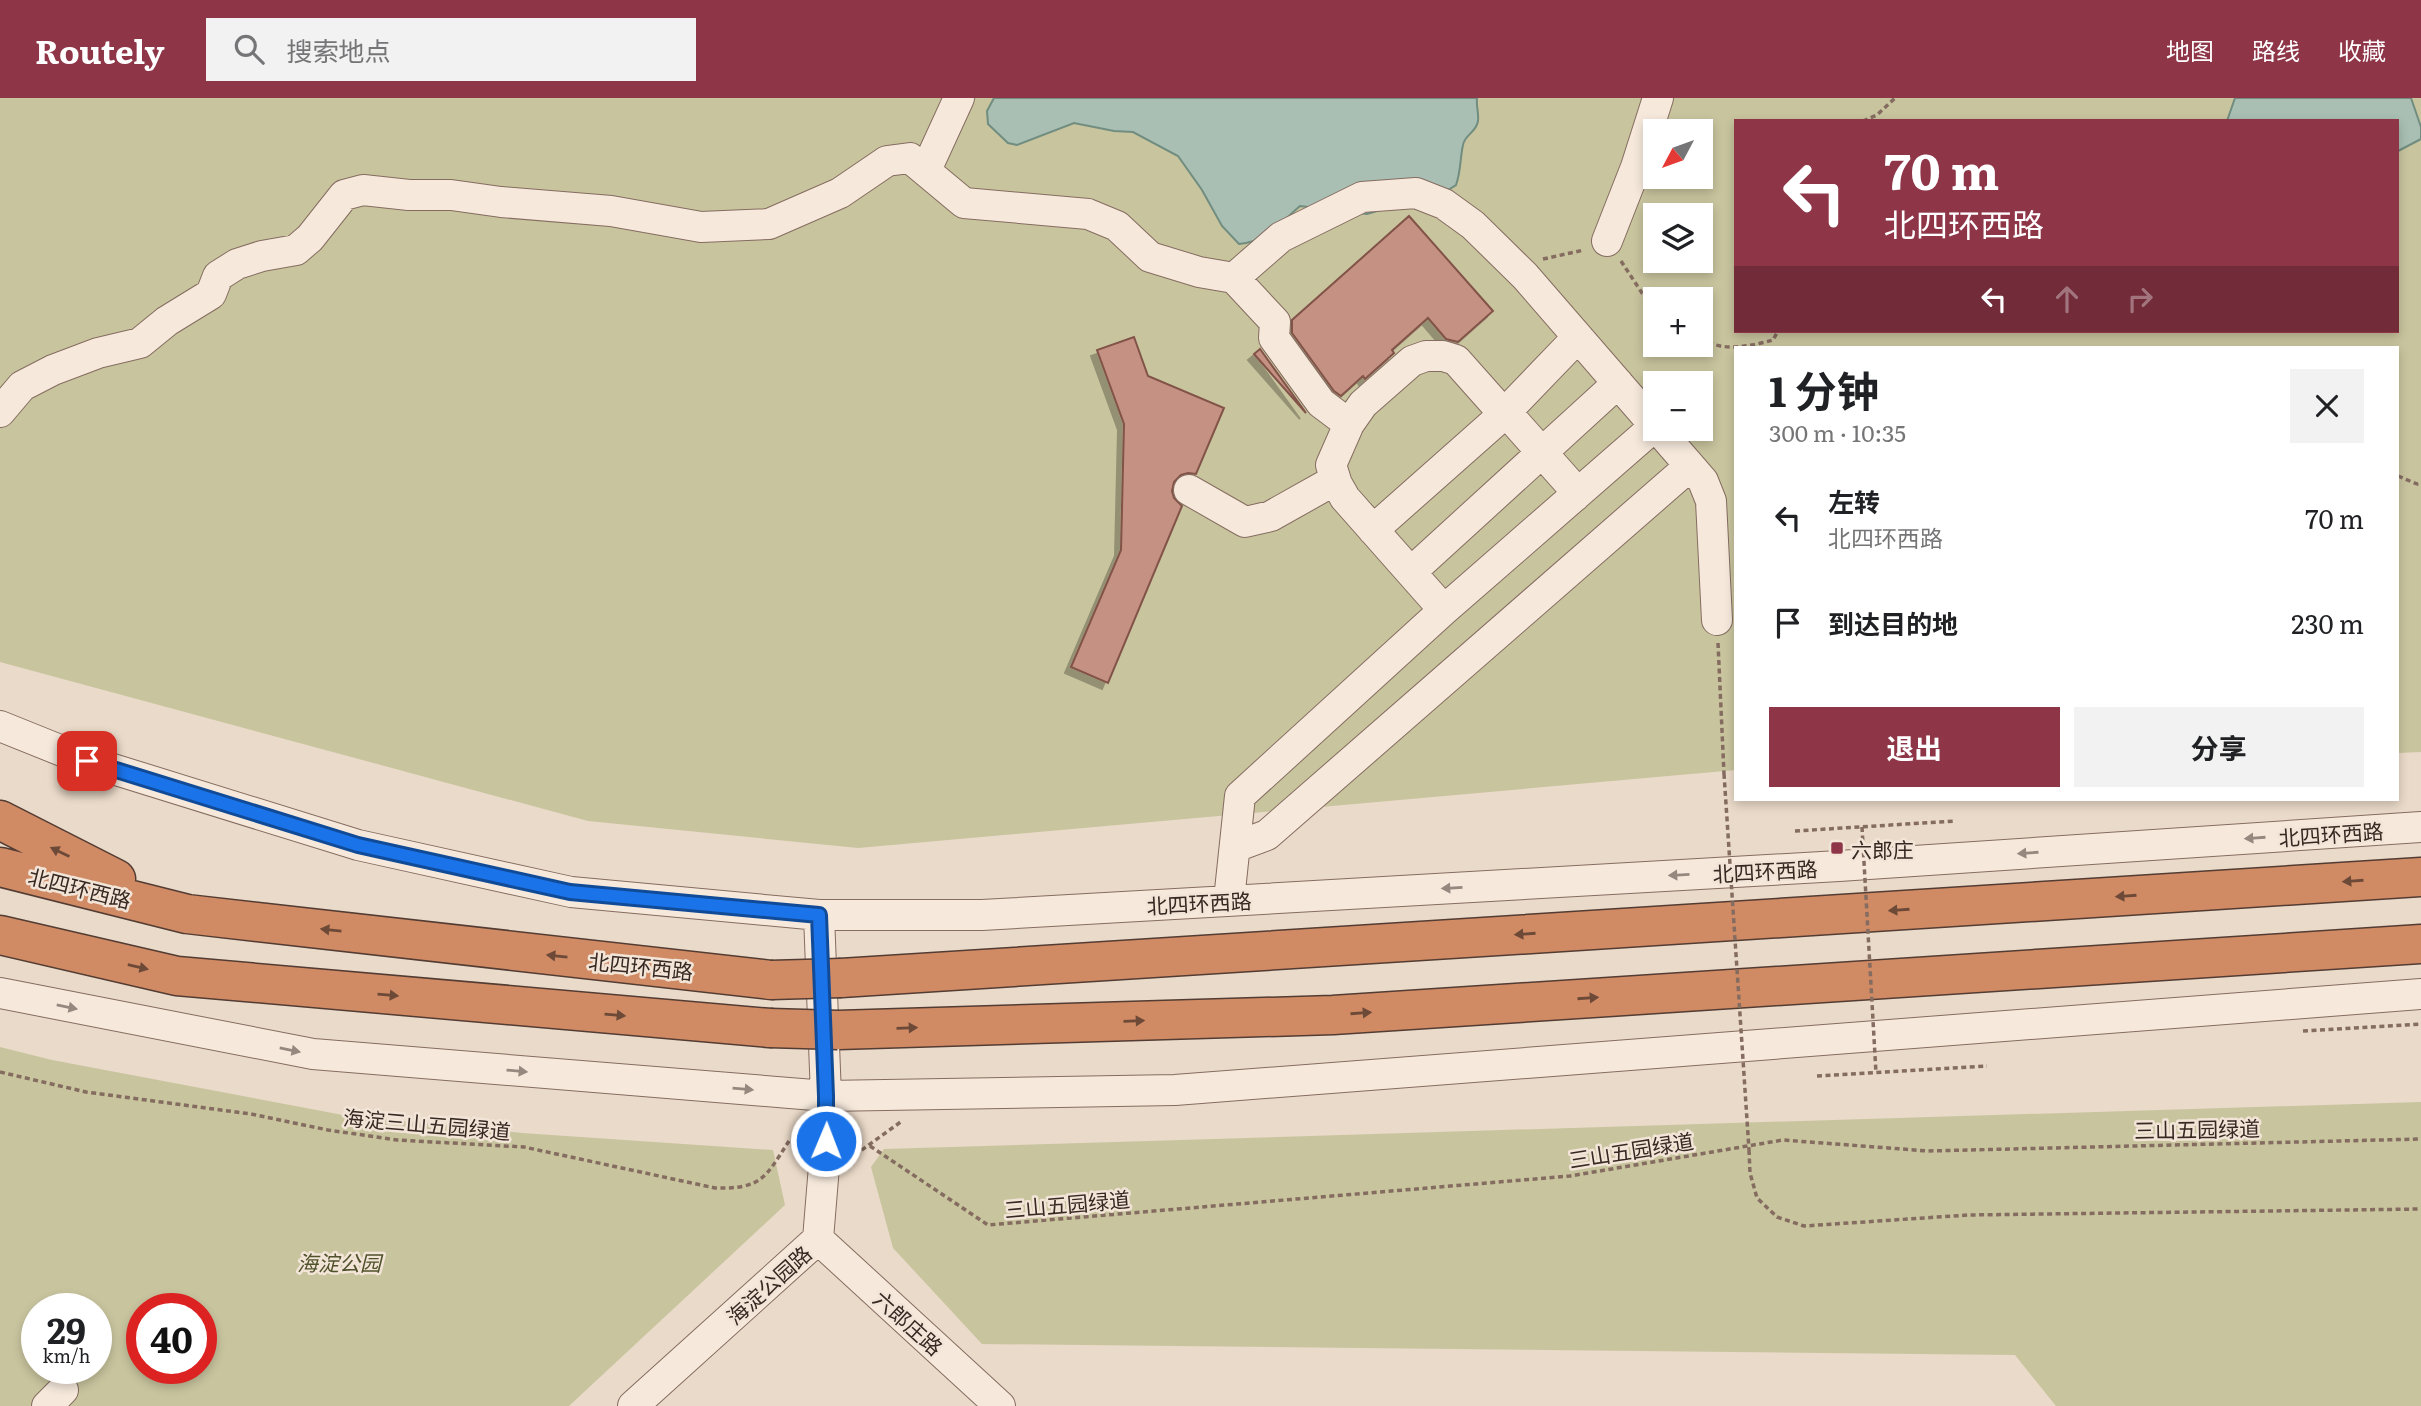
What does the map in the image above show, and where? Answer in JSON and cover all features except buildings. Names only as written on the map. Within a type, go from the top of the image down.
[{"type":"highway","points":[[0,820],[41,844],[187,914]]},
{"type":"highway","name":"北四环西路","points":[[0,867],[187,914],[771,980],[841,978],[2421,877]]},
{"type":"highway","points":[[0,935],[177,976],[771,1028],[838,1030],[1333,1015],[2421,944]]},
{"type":"street","points":[[926,170],[960,98]]},
{"type":"street","points":[[1607,241],[1636,167],[1658,98]]},
{"type":"street","points":[[0,412],[22,386],[32,380],[98,353],[140,342],[167,321],[211,294],[218,276],[237,264],[296,250],[310,238],[344,195],[363,190],[409,195],[451,195],[611,211],[701,227],[769,224],[841,192],[887,161],[910,158],[964,203],[1088,214],[1117,226],[1150,257],[1199,272],[1234,278],[1275,322],[1274,338],[1321,403],[1349,424]]},
{"type":"street","points":[[1229,901],[1240,796],[1444,610],[1656,426],[1525,276],[1473,225],[1444,204],[1416,193],[1362,197],[1281,237],[1234,278]]},
{"type":"street","points":[[1373,530],[1504,414],[1578,337]]},
{"type":"street","points":[[1444,610],[1345,498],[1335,480],[1331,464],[1349,424],[1363,404],[1412,361],[1426,356],[1443,356],[1456,360],[1542,453],[1569,484],[1575,496]]},
{"type":"street","points":[[1411,572],[1618,383]]},
{"type":"street","points":[[1668,441],[1703,481],[1711,501],[1717,620]]},
{"type":"street","points":[[1235,847],[1267,835],[1690,466]]},
{"type":"street","points":[[1189,490],[1245,522],[1271,516],[1335,480]]},
{"type":"street","name":"北四环西路","points":[[0,726],[87,761],[358,845],[570,892],[819,915],[982,915],[1825,867],[2421,827]]},
{"type":"street","name":"海淀公园路","points":[[633,1406],[818,1239],[825,1154],[826,1096],[819,915]]},
{"type":"street","points":[[0,993],[313,1054],[826,1096],[1175,1090],[2421,994]]},
{"type":"street","name":"六郎庄路","points":[[818,1239],[1000,1406]]},
{"type":"path","points":[[1868,119],[1877,115],[1895,98]]},
{"type":"path","points":[[1750,346],[1773,340],[1777,333]]},
{"type":"path","points":[[1713,344],[1734,347]]},
{"type":"path","points":[[2399,476],[2417,484],[2421,482]]},
{"type":"path","points":[[1717,620],[1724,774],[1750,1174],[1757,1198],[1777,1217],[1804,1226],[1968,1215],[2421,1209]]},
{"type":"path","points":[[1795,831],[1955,821]]},
{"type":"path","points":[[1861,827],[1877,1073]]},
{"type":"path","points":[[1817,1076],[1987,1066]]},
{"type":"path","name":"海淀三山五园绿道","points":[[0,1072],[86,1092],[251,1114],[328,1130],[397,1140],[524,1147],[715,1188],[739,1189],[757,1183],[769,1171],[789,1141]]},
{"type":"path","name":"三山五园绿道","points":[[909,1116],[870,1146],[988,1225],[1570,1176],[1783,1140],[1928,1151],[2421,1139]]},
{"type":"green space","points":[[0,98],[2421,98],[2421,752],[2399,753],[2399,346],[1734,346],[1734,770],[858,848],[588,821],[0,662]]},
{"type":"green space","name":"海淀公园","points":[[0,1047],[52,1060],[343,1115],[522,1133],[773,1150],[785,1205],[569,1406],[0,1406]]},
{"type":"green space","points":[[2421,1102],[2421,1406],[2056,1406],[2015,1355],[982,1344],[893,1248],[871,1167],[884,1149]]},
{"type":"shaded area","points":[[994,98],[1477,98],[1478,118],[1477,125],[1464,141],[1456,185],[1448,190],[1367,214],[1300,206],[1265,236],[1239,244],[1222,226],[1202,190],[1178,156],[1133,132],[1074,123],[1017,145],[1008,143],[988,124],[987,111]]},
{"type":"shaded area","points":[[2235,98],[2411,98],[2421,127],[2421,139],[2399,150],[2399,119],[2228,119]]},
{"type":"place","name":"六郎庄","points":[[1837,848]]},
{"type":"route","points":[[87,761],[358,845],[570,892],[819,915],[826,1141]]}]
